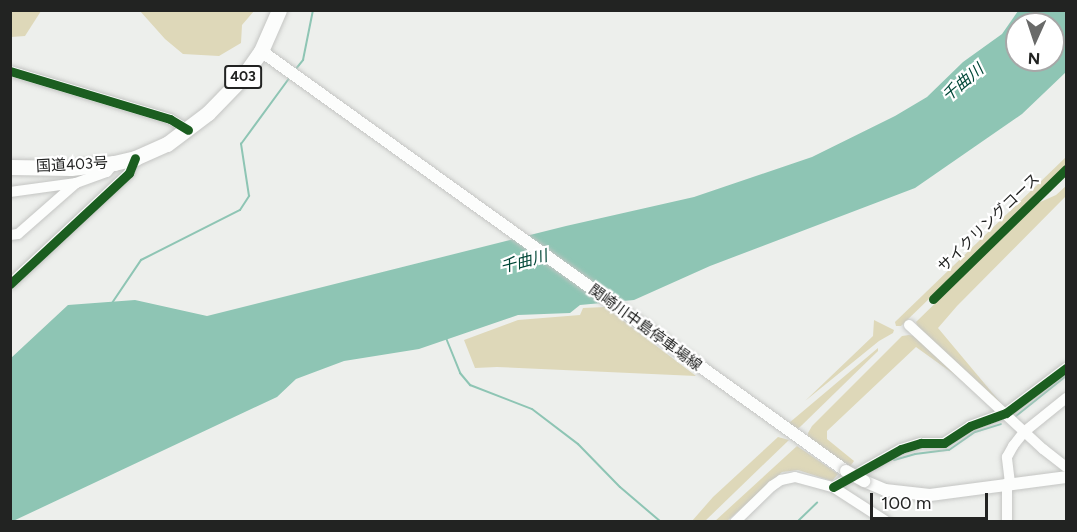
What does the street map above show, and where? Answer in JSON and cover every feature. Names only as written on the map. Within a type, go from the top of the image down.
[{"type":"highway","name":"国道403号","points":[[10,167],[71,168],[114,163],[135,158],[168,144],[188,130],[225,97],[266,55],[279,10]]},
{"type":"main road","name":"関崎川中島停車場線","points":[[266,55],[790,433],[864,481],[885,490],[930,495],[1066,477]]},
{"type":"street","points":[[10,71],[172,120],[188,130]]},
{"type":"street","points":[[168,144],[173,133],[172,120]]},
{"type":"street","points":[[10,284],[129,173],[135,158]]},
{"type":"street","points":[[10,192],[76,183],[107,172],[114,163]]},
{"type":"street","points":[[10,235],[18,234],[76,183]]},
{"type":"street","points":[[909,325],[1024,432],[1066,467]]},
{"type":"street","points":[[833,487],[901,449],[921,443],[944,443],[970,426],[1006,413],[1066,368]]},
{"type":"street","points":[[1007,522],[1007,457],[1024,432],[1066,398]]},
{"type":"street","points":[[735,522],[772,486],[786,478],[802,477],[833,487],[887,522]]},
{"type":"shaded area","points":[[11,10],[41,11],[25,36],[11,37]]},
{"type":"shaded area","points":[[140,11],[254,11],[242,25],[241,43],[219,56],[183,54],[165,39]]},
{"type":"shaded area","points":[[1066,157],[1066,166],[901,326],[896,326],[895,322]]},
{"type":"shaded area","points":[[1066,186],[1066,196],[938,328],[1005,408],[918,327],[916,322],[1038,203],[1056,195]]},
{"type":"shaded area","points":[[605,307],[696,376],[475,368],[464,340],[518,320],[580,315],[583,308]]},
{"type":"shaded area","points":[[874,320],[894,330],[893,333],[879,341],[805,401],[873,336]]},
{"type":"shaded area","points":[[902,336],[915,336],[993,409],[955,375],[916,347],[827,431],[827,439],[854,461],[849,468],[808,438],[808,433],[812,426]]},
{"type":"shaded area","points":[[878,348],[878,351],[800,427],[797,429],[789,423]]},
{"type":"shaded area","points":[[778,437],[789,440],[705,521],[692,521],[713,497]]},
{"type":"shaded area","points":[[797,446],[838,474],[832,481],[798,470],[782,472],[727,521],[714,522]]},
{"type":"water","name":"千曲川","points":[[1066,11],[1066,72],[1022,114],[915,188],[710,266],[634,300],[580,305],[570,313],[518,315],[419,349],[344,361],[296,379],[277,397],[11,522],[11,358],[68,305],[135,300],[207,316],[566,226],[694,197],[812,157],[895,116],[927,97],[963,62],[1005,30],[1005,72],[1065,72],[1065,12],[1017,12]]},
{"type":"waterway","points":[[295,70],[303,60],[313,10]]},
{"type":"waterway","points":[[112,303],[141,260],[240,210],[249,196],[241,144],[290,77]]},
{"type":"waterway","points":[[446,338],[460,373],[470,385],[532,409],[578,444],[620,487],[661,522]]},
{"type":"waterway","points":[[1016,416],[1066,376]]},
{"type":"waterway","points":[[894,460],[915,454],[949,450],[975,432],[1001,424]]},
{"type":"waterway","points":[[797,522],[817,503]]},
{"type":"cycle path","points":[[10,71],[170,119],[188,130]]},
{"type":"cycle path","points":[[10,284],[129,173],[135,158]]},
{"type":"cycle path","name":"サイクリングコース","points":[[933,299],[1066,169]]},
{"type":"cycle path","points":[[833,487],[901,449],[921,443],[944,443],[970,426],[1006,413],[1066,368]]}]
